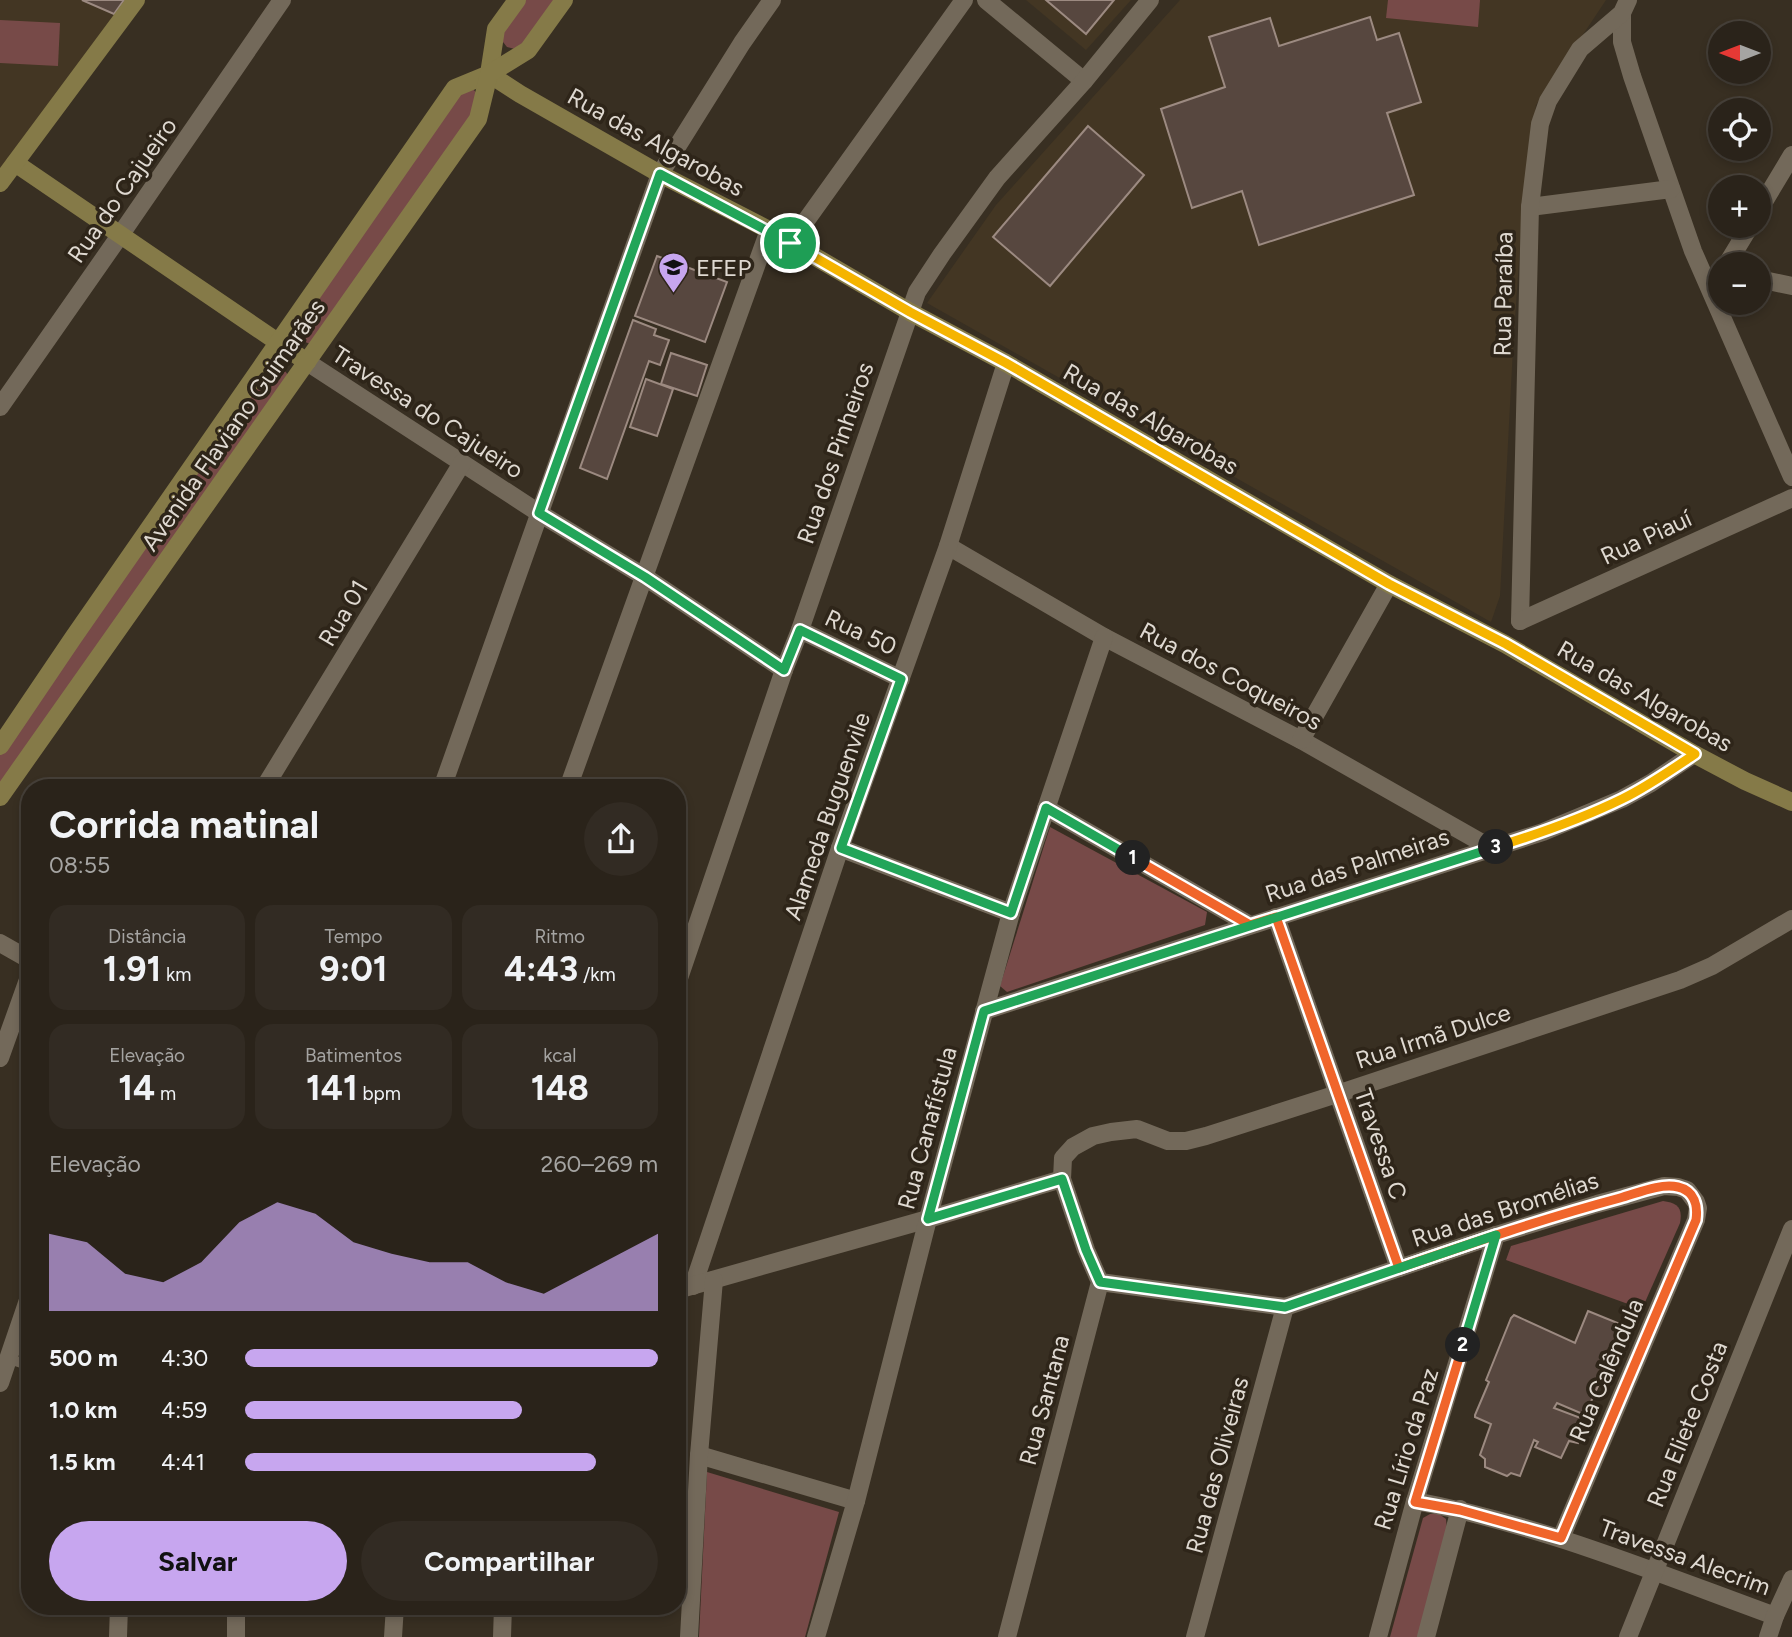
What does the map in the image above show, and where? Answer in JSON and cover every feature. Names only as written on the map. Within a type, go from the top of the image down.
[{"type":"street","points":[[0,183],[136,0]]},
{"type":"street","name":"Rua do Cajueiro","points":[[0,407],[282,0]]},
{"type":"street","name":"Avenida Flaviano Guimarães","points":[[0,797],[478,119],[496,29],[517,0]]},
{"type":"street","name":"Avenida Flaviano Guimarães","points":[[0,746],[455,88],[489,74],[528,50],[564,0]]},
{"type":"street","points":[[445,779],[660,174],[772,0]]},
{"type":"street","points":[[790,243],[964,0]]},
{"type":"street","points":[[986,0],[1084,81]]},
{"type":"street","name":"Rua dos Pinheiros","points":[[686,958],[917,292],[997,178],[1084,81],[1150,0]]},
{"type":"street","points":[[1625,7],[1622,42],[1632,76],[1671,189],[1708,267]]},
{"type":"street","name":"Rua Paraíba","points":[[1520,621],[1530,207],[1540,124],[1548,101],[1580,50],[1625,7]]},
{"type":"street","name":"Rua das Algarobas","points":[[489,74],[660,174],[769,230],[910,312],[1006,363],[1389,584],[1506,644],[1695,754],[1792,802]]},
{"type":"street","points":[[1771,191],[1792,155]]},
{"type":"street","name":"Travessa do Cajueiro","points":[[15,163],[307,362],[539,513],[645,577],[784,670]]},
{"type":"street","points":[[1530,207],[1671,189]]},
{"type":"street","points":[[571,779],[769,230]]},
{"type":"street","points":[[1771,282],[1792,286]]},
{"type":"street","points":[[1728,315],[1792,477]]},
{"type":"street","name":"Alameda Buguenvile","points":[[686,1285],[948,546],[1006,363]]},
{"type":"street","name":"Rua 01","points":[[270,779],[463,463]]},
{"type":"street","name":"Rua Piauí","points":[[1520,621],[1792,498]]},
{"type":"street","name":"Rua dos Coqueiros","points":[[948,546],[1104,637],[1301,740],[1491,848]]},
{"type":"street","points":[[1301,740],[1389,584]]},
{"type":"street","points":[[1506,644],[1520,621]]},
{"type":"street","name":"Rua 50","points":[[800,630],[901,679]]},
{"type":"street","name":"Rua Canafístula","points":[[816,1637],[856,1501],[928,1219],[1011,913],[1104,637]]},
{"type":"street","name":"Rua das Palmeiras","points":[[984,1011],[1543,832],[1622,799],[1695,754]]},
{"type":"street","points":[[1046,808],[1250,925]]},
{"type":"street","points":[[841,848],[1011,913]]},
{"type":"street","name":"Travessa C","points":[[1276,917],[1399,1268]]},
{"type":"street","name":"Rua Irmã Dulce","points":[[1062,1179],[1063,1158],[1073,1147],[1093,1136],[1137,1129],[1168,1141],[1186,1141],[1337,1094],[1680,980],[1712,966],[1792,919]]},
{"type":"street","points":[[0,943],[21,955]]},
{"type":"street","points":[[0,1058],[21,999]]},
{"type":"street","points":[[686,1288],[1062,1179],[1100,1282]]},
{"type":"street","name":"Rua das Bromélias","points":[[1100,1282],[1285,1307],[1496,1235],[1664,1186],[1687,1190],[1698,1208],[1696,1220]]},
{"type":"street","name":"Rua Calêndula","points":[[1561,1538],[1696,1220]]},
{"type":"street","name":"Rua Eliete Costa","points":[[1628,1637],[1792,1229]]},
{"type":"street","name":"Rua Lírio da Paz","points":[[1378,1637],[1415,1502],[1496,1235]]},
{"type":"street","points":[[689,1637],[699,1455],[714,1280]]},
{"type":"street","name":"Rua Santana","points":[[1007,1637],[1100,1282]]},
{"type":"street","name":"Rua das Oliveiras","points":[[1195,1637],[1285,1307]]},
{"type":"street","points":[[0,1383],[4,1357],[21,1316]]},
{"type":"street","points":[[699,1455],[856,1501]]},
{"type":"street","name":"Travessa Alecrim","points":[[1415,1502],[1460,1510],[1561,1538],[1775,1616]]},
{"type":"street","points":[[1426,1637],[1460,1510]]},
{"type":"street","points":[[1768,1637],[1792,1579]]},
{"type":"street","points":[[118,1637],[119,1615]]},
{"type":"street","points":[[236,1615],[236,1637]]},
{"type":"street","points":[[393,1637],[394,1615]]},
{"type":"street","points":[[502,1637],[503,1615]]},
{"type":"lane","points":[[4,1357],[21,1363]]},
{"type":"shaded area","points":[[0,0],[127,0],[0,169]]},
{"type":"shaded area","points":[[524,0],[555,0],[519,50],[507,47],[499,37]]},
{"type":"shaded area","points":[[1026,0],[1131,0],[1086,50]]},
{"type":"shaded area","points":[[1180,0],[1606,0],[1536,105],[1523,203],[1500,596],[1491,622],[927,303],[996,205]]},
{"type":"shaded area","points":[[1388,0],[1480,0],[1478,27],[1386,18]]},
{"type":"shaded area","points":[[0,20],[60,23],[58,66],[0,63]]},
{"type":"shaded area","points":[[473,89],[480,97],[478,108],[310,344],[303,341],[295,335],[294,324],[454,92]]},
{"type":"shaded area","points":[[268,363],[280,367],[288,375],[0,794],[0,752]]},
{"type":"shaded area","points":[[1050,827],[1207,912],[1205,925],[1007,992],[1000,986]]},
{"type":"shaded area","points":[[1663,1201],[1678,1207],[1681,1213],[1680,1223],[1642,1309],[1506,1260],[1511,1246]]},
{"type":"shaded area","points":[[707,1472],[839,1512],[805,1637],[699,1637]]},
{"type":"shaded area","points":[[1430,1514],[1439,1514],[1446,1519],[1447,1530],[1418,1637],[1390,1637],[1423,1518]]},
{"type":"building","points":[[82,0],[124,0],[114,14]]},
{"type":"building","points":[[1046,0],[1114,0],[1086,34]]},
{"type":"building","points":[[1370,17],[1377,40],[1399,33],[1421,102],[1387,113],[1414,195],[1259,245],[1242,191],[1192,208],[1161,109],[1225,87],[1209,37],[1270,18],[1279,46]]},
{"type":"building","points":[[1088,126],[1144,175],[1050,286],[993,237]]},
{"type":"building","points":[[657,256],[727,282],[705,342],[635,316]]},
{"type":"building","points":[[633,320],[656,329],[654,335],[669,340],[660,365],[649,361],[607,479],[580,468]]},
{"type":"building","points":[[671,353],[707,365],[697,396],[661,384]]},
{"type":"building","points":[[646,379],[673,389],[657,436],[630,427]]},
{"type":"building","points":[[1588,1311],[1625,1326],[1585,1415],[1557,1403],[1554,1408],[1586,1420],[1578,1443],[1569,1441],[1561,1458],[1535,1447],[1538,1442],[1534,1440],[1520,1476],[1511,1473],[1507,1476],[1485,1467],[1485,1459],[1480,1455],[1491,1424],[1475,1415],[1511,1318],[1514,1315],[1575,1343]]},
{"type":"place","name":"EFEP","points":[[673,294]]},
{"type":"route","points":[[790,243],[660,174],[539,513],[645,577],[784,670],[800,630],[901,679],[841,848],[1011,913],[1046,808],[1250,925],[1276,917],[1399,1268],[1496,1235],[1597,1204],[1664,1186],[1687,1190],[1698,1208],[1696,1220],[1561,1538],[1460,1510],[1415,1502],[1496,1235],[1285,1307],[1100,1282],[1062,1179],[928,1219],[984,1011],[1250,925],[1543,832],[1622,799],[1695,754],[1506,644],[1389,584],[1006,363],[790,243]]}]
